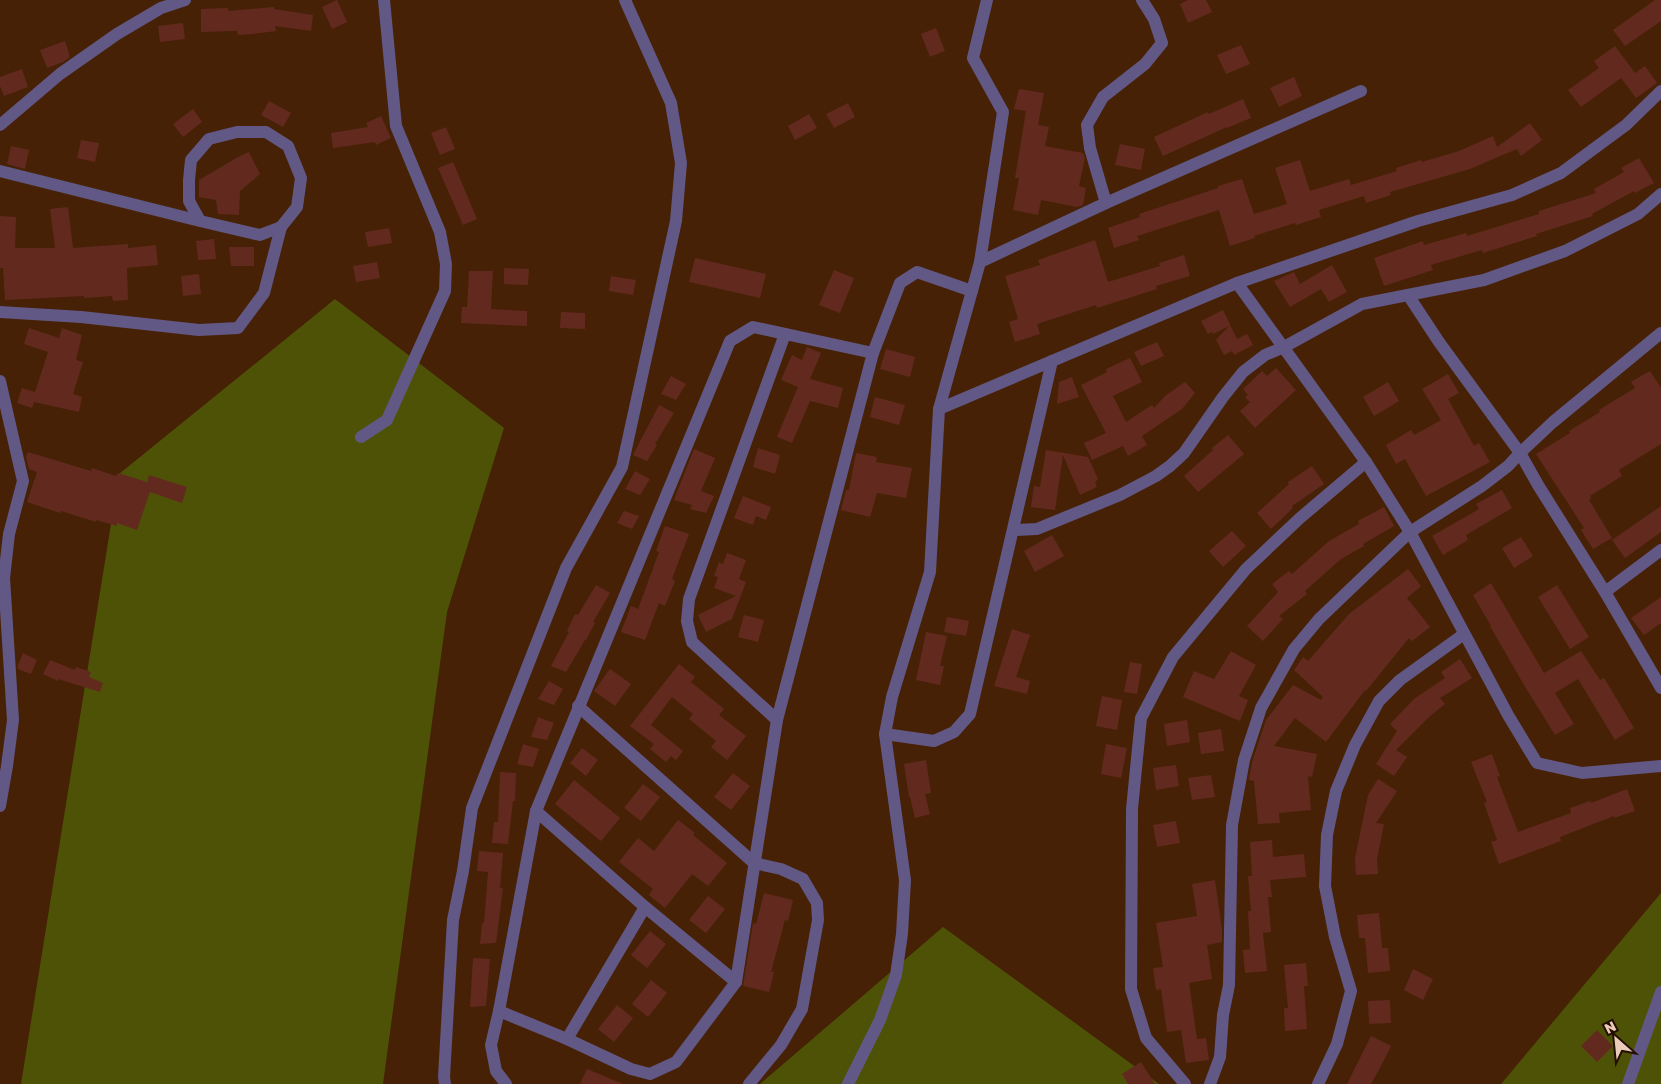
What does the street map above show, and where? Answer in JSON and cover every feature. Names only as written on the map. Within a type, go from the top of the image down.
[{"type":"street","points":[[0,125],[60,74],[117,34],[161,8],[185,0]]},
{"type":"street","points":[[361,437],[387,420],[444,291],[446,264],[440,232],[396,126],[384,0]]},
{"type":"street","points":[[445,1084],[453,920],[463,871],[472,808],[566,568],[622,467],[676,220],[681,163],[671,103],[625,0]]},
{"type":"street","points":[[848,1084],[880,1020],[896,975],[902,934],[905,880],[885,734],[892,697],[930,572],[939,409],[980,262],[1003,112],[973,58],[987,0]]},
{"type":"street","points":[[1106,203],[1090,148],[1087,125],[1104,97],[1145,64],[1162,43],[1154,19],[1142,0]]},
{"type":"street","points":[[980,262],[1106,203],[1361,91]]},
{"type":"street","points":[[939,409],[1237,283],[1418,220],[1512,195],[1561,173],[1626,125],[1661,91]]},
{"type":"street","points":[[0,312],[81,317],[199,330],[238,328],[264,293],[281,227],[297,207],[301,178],[288,146],[266,132],[237,132],[209,139],[191,160],[189,201],[200,220]]},
{"type":"street","points":[[0,171],[260,235],[281,227]]},
{"type":"street","points":[[1014,530],[1037,528],[1120,495],[1156,476],[1184,453],[1223,397],[1244,372],[1265,355],[1284,347],[1362,304],[1484,280],[1565,251],[1638,214],[1661,194]]},
{"type":"street","points":[[499,1011],[567,1039],[631,1069],[650,1074],[676,1062],[736,982],[777,720],[873,353],[900,283],[918,272],[972,291]]},
{"type":"street","points":[[1237,283],[1366,462],[1410,532],[1508,715],[1537,763],[1582,773],[1661,766]]},
{"type":"street","points":[[1408,296],[1520,453],[1659,681]]},
{"type":"street","points":[[506,1084],[496,1071],[491,1045],[536,810],[730,341],[753,327],[873,353]]},
{"type":"street","points":[[1210,1084],[1220,1058],[1223,1015],[1229,986],[1232,825],[1244,760],[1261,708],[1294,649],[1319,619],[1410,532],[1482,486],[1508,466],[1552,422],[1661,333]]},
{"type":"street","points":[[777,720],[692,642],[686,621],[689,599],[785,334]]},
{"type":"street","points":[[885,734],[934,741],[954,732],[970,714],[1052,361]]},
{"type":"street","points":[[0,381],[23,482],[9,534],[4,578],[13,720],[0,806]]},
{"type":"street","points":[[1185,1084],[1146,1038],[1132,989],[1132,809],[1141,718],[1173,656],[1246,569],[1300,518],[1366,462]]},
{"type":"street","points":[[1605,592],[1661,550]]},
{"type":"street","points":[[1318,1084],[1337,1044],[1351,991],[1334,937],[1325,886],[1327,835],[1336,791],[1355,745],[1379,701],[1400,680],[1464,634]]},
{"type":"street","points":[[578,706],[754,863],[781,869],[803,879],[817,903],[818,920],[802,1009],[781,1045],[749,1084]]},
{"type":"street","points":[[536,810],[645,907],[736,982]]},
{"type":"street","points":[[567,1039],[645,907]]},
{"type":"street","points":[[1628,1084],[1661,992]]},
{"type":"shaded area","points":[[335,299],[504,428],[447,612],[383,1084],[21,1084],[119,474]]},
{"type":"shaded area","points":[[1661,893],[1661,1084],[1501,1084]]},
{"type":"shaded area","points":[[943,927],[1159,1084],[760,1084]]},
{"type":"building","points":[[337,0],[347,22],[332,29],[322,7]]},
{"type":"building","points":[[1188,0],[1206,0],[1212,12],[1188,23],[1180,4]]},
{"type":"building","points":[[1655,0],[1661,0],[1661,21],[1625,46],[1613,30]]},
{"type":"building","points":[[274,7],[274,9],[313,15],[311,31],[275,26],[276,31],[253,34],[238,35],[237,31],[201,32],[201,9],[228,8],[228,11]]},
{"type":"building","points":[[183,23],[185,39],[160,42],[158,26]]},
{"type":"building","points":[[936,28],[945,51],[930,57],[921,34]]},
{"type":"building","points":[[65,41],[70,57],[47,68],[40,50]]},
{"type":"building","points":[[1241,45],[1250,64],[1226,74],[1217,55]]},
{"type":"building","points":[[1615,46],[1635,73],[1645,66],[1657,83],[1636,98],[1621,78],[1581,107],[1568,90],[1599,68],[1594,61]]},
{"type":"building","points":[[22,69],[28,87],[4,96],[0,86],[0,77]]},
{"type":"building","points":[[1294,77],[1302,96],[1279,107],[1270,88]]},
{"type":"building","points":[[1019,89],[1044,93],[1038,125],[1049,127],[1045,146],[1083,153],[1085,158],[1079,186],[1086,188],[1083,205],[1077,207],[1041,200],[1038,215],[1013,210],[1019,178],[1015,178],[1026,111],[1014,109]]},
{"type":"building","points":[[1243,99],[1251,118],[1163,156],[1154,137],[1208,112],[1209,114]]},
{"type":"building","points":[[269,101],[291,113],[283,127],[261,115]]},
{"type":"building","points":[[848,103],[855,117],[834,128],[826,114]]},
{"type":"building","points":[[193,109],[202,122],[183,137],[173,124]]},
{"type":"building","points":[[809,114],[817,128],[795,140],[788,126]]},
{"type":"building","points":[[381,116],[391,138],[376,145],[375,142],[333,148],[331,133],[368,127],[366,123]]},
{"type":"building","points":[[1530,123],[1542,140],[1521,156],[1517,149],[1470,169],[1390,192],[1391,195],[1366,203],[1364,196],[1319,210],[1321,217],[1254,236],[1255,238],[1230,246],[1219,210],[1137,236],[1139,240],[1114,248],[1108,228],[1140,217],[1139,214],[1242,179],[1254,214],[1287,204],[1275,168],[1300,160],[1310,191],[1349,179],[1351,185],[1397,171],[1396,168],[1421,160],[1422,162],[1459,151],[1493,136],[1497,147]]},
{"type":"building","points":[[446,127],[455,149],[440,155],[431,133]]},
{"type":"building","points":[[81,140],[99,143],[95,162],[77,158]]},
{"type":"building","points":[[1120,144],[1145,149],[1141,170],[1115,165]]},
{"type":"building","points":[[11,146],[29,150],[25,169],[7,164]]},
{"type":"building","points":[[249,152],[260,174],[240,191],[239,215],[218,214],[216,200],[199,197],[199,180]]},
{"type":"building","points":[[1639,158],[1654,183],[1635,193],[1634,191],[1592,214],[1593,216],[1483,253],[1482,250],[1431,265],[1433,270],[1384,286],[1374,258],[1423,241],[1424,245],[1466,233],[1467,236],[1539,214],[1539,211],[1596,193],[1594,189],[1624,172],[1621,168]]},
{"type":"building","points":[[453,162],[477,219],[463,225],[438,168]]},
{"type":"building","points":[[68,207],[73,248],[128,244],[128,248],[156,245],[158,265],[127,268],[128,300],[113,301],[112,296],[84,298],[84,296],[5,300],[3,268],[0,268],[0,216],[16,217],[15,248],[55,248],[50,209]]},
{"type":"building","points":[[389,228],[392,243],[368,247],[365,232]]},
{"type":"building","points":[[214,239],[216,259],[198,260],[196,241]]},
{"type":"building","points":[[1095,240],[1108,282],[1160,266],[1159,263],[1184,255],[1190,276],[1156,286],[1157,289],[1097,308],[1096,305],[1037,324],[1040,334],[1015,342],[1009,322],[1018,319],[1005,276],[1040,265],[1038,260]]},
{"type":"building","points":[[229,247],[254,247],[254,266],[231,266]]},
{"type":"building","points":[[695,258],[766,274],[760,298],[689,282]]},
{"type":"building","points":[[377,262],[380,278],[356,282],[353,266]]},
{"type":"building","points":[[1332,265],[1347,292],[1329,302],[1321,289],[1290,307],[1274,281],[1294,272],[1300,284]]},
{"type":"building","points":[[504,268],[529,269],[528,285],[504,284]]},
{"type":"building","points":[[834,270],[854,278],[840,313],[819,305]]},
{"type":"building","points":[[469,271],[493,271],[491,309],[527,311],[527,326],[461,323],[462,307],[467,307]]},
{"type":"building","points":[[199,274],[201,294],[183,296],[181,276]]},
{"type":"building","points":[[611,276],[636,280],[633,295],[609,291]]},
{"type":"building","points":[[1223,310],[1237,339],[1247,334],[1253,345],[1234,355],[1232,351],[1224,355],[1216,340],[1229,326],[1213,334],[1212,332],[1208,334],[1201,321]]},
{"type":"building","points":[[561,312],[585,313],[585,329],[560,328]]},
{"type":"building","points":[[29,328],[59,338],[62,328],[82,335],[76,360],[83,362],[73,394],[82,397],[79,412],[34,402],[32,408],[17,403],[22,388],[35,392],[48,352],[24,344]]},
{"type":"building","points":[[1157,342],[1164,356],[1141,366],[1134,352]]},
{"type":"building","points":[[807,347],[821,353],[810,379],[843,388],[838,408],[810,401],[792,443],[777,437],[798,387],[781,380],[792,355],[802,360]]},
{"type":"building","points":[[886,349],[915,357],[910,377],[880,369]]},
{"type":"building","points":[[1130,358],[1142,382],[1113,396],[1126,422],[1152,405],[1154,408],[1165,396],[1185,382],[1195,393],[1182,409],[1142,436],[1147,445],[1128,456],[1123,446],[1092,460],[1084,443],[1106,433],[1081,385],[1107,372],[1106,369]]},
{"type":"building","points":[[1276,368],[1296,390],[1255,428],[1240,411],[1250,402],[1245,397],[1248,395],[1243,389],[1262,371],[1267,376]]},
{"type":"building","points":[[1650,371],[1661,388],[1661,444],[1619,470],[1622,476],[1590,496],[1589,500],[1612,538],[1593,549],[1581,530],[1584,528],[1536,454],[1570,433],[1569,431],[1600,412],[1599,410],[1635,388],[1631,382]]},
{"type":"building","points":[[1448,374],[1459,393],[1448,399],[1474,446],[1479,443],[1490,462],[1426,496],[1405,459],[1396,464],[1386,445],[1411,430],[1414,435],[1441,420],[1422,389]]},
{"type":"building","points":[[671,376],[686,384],[676,400],[661,394]]},
{"type":"building","points":[[1072,377],[1079,397],[1057,404],[1059,382]]},
{"type":"building","points":[[1388,382],[1399,401],[1374,416],[1363,397]]},
{"type":"building","points":[[875,397],[905,405],[899,425],[870,417]]},
{"type":"building","points":[[659,405],[674,413],[647,461],[633,455]]},
{"type":"building","points":[[1228,435],[1244,454],[1198,492],[1184,476]]},
{"type":"building","points":[[758,448],[780,455],[775,474],[753,467]]},
{"type":"building","points":[[694,449],[715,458],[701,491],[714,496],[706,513],[690,509],[692,505],[674,500]]},
{"type":"building","points":[[1046,450],[1088,457],[1098,479],[1095,482],[1097,487],[1080,495],[1063,455],[1055,510],[1031,507],[1034,486],[1040,487]]},
{"type":"building","points":[[28,452],[91,471],[92,468],[116,476],[118,473],[147,482],[149,475],[187,487],[182,503],[150,492],[137,530],[117,523],[117,526],[96,520],[96,522],[27,502],[37,472],[29,469],[26,457]]},
{"type":"building","points":[[856,453],[877,457],[876,462],[912,468],[906,498],[877,493],[870,517],[841,510],[846,490],[849,490]]},
{"type":"building","points":[[1312,466],[1324,484],[1292,506],[1293,508],[1271,529],[1257,513],[1289,484],[1288,482]]},
{"type":"building","points":[[635,471],[650,479],[640,495],[625,489]]},
{"type":"building","points":[[1502,490],[1512,508],[1466,535],[1468,540],[1443,555],[1432,536],[1479,509],[1476,504]]},
{"type":"building","points":[[743,496],[771,507],[766,520],[756,516],[753,525],[734,518]]},
{"type":"building","points":[[1661,506],[1661,532],[1625,558],[1612,540]]},
{"type":"building","points":[[1384,507],[1394,526],[1341,559],[1305,591],[1307,594],[1279,616],[1283,619],[1263,641],[1247,626],[1278,592],[1272,584],[1289,571],[1292,574],[1329,541],[1359,524],[1358,521]]},
{"type":"building","points":[[624,511],[639,516],[632,529],[617,523]]},
{"type":"building","points":[[665,526],[689,534],[672,579],[675,581],[665,606],[659,603],[645,640],[621,632],[631,606],[638,609],[659,552],[656,551]]},
{"type":"building","points":[[1232,531],[1246,546],[1223,567],[1209,551]]},
{"type":"building","points":[[1052,535],[1064,556],[1035,572],[1024,551]]},
{"type":"building","points":[[1521,537],[1533,556],[1514,568],[1502,548]]},
{"type":"building","points":[[727,553],[746,560],[739,579],[746,582],[732,619],[706,632],[698,615],[736,596],[714,588],[718,577],[714,576],[719,562],[723,564]]},
{"type":"building","points":[[1408,569],[1421,586],[1407,598],[1430,627],[1412,641],[1409,638],[1365,690],[1326,742],[1295,718],[1274,746],[1317,754],[1312,777],[1308,776],[1311,810],[1279,813],[1280,823],[1258,824],[1254,781],[1249,780],[1252,762],[1266,720],[1293,685],[1321,700],[1323,697],[1294,670],[1303,657],[1308,661],[1349,614]]},
{"type":"building","points":[[1491,583],[1544,673],[1581,651],[1600,680],[1604,678],[1634,728],[1615,740],[1578,679],[1555,693],[1574,724],[1555,735],[1473,595]]},
{"type":"building","points":[[596,585],[610,593],[593,622],[595,623],[586,640],[566,672],[551,666],[569,632],[567,631],[575,614],[578,615]]},
{"type":"building","points":[[1557,585],[1589,637],[1570,649],[1538,597]]},
{"type":"building","points":[[1661,597],[1661,623],[1644,635],[1631,618]]},
{"type":"building","points":[[744,615],[764,620],[758,642],[738,637]]},
{"type":"building","points":[[947,617],[969,621],[966,636],[944,632]]},
{"type":"building","points":[[1012,629],[1030,635],[1016,677],[1030,681],[1027,694],[994,686]]},
{"type":"building","points":[[926,632],[947,636],[940,666],[944,666],[940,685],[916,680]]},
{"type":"building","points":[[1231,651],[1256,665],[1239,696],[1248,700],[1240,721],[1183,697],[1194,671],[1214,679]]},
{"type":"building","points":[[23,653],[37,660],[31,674],[18,669]]},
{"type":"building","points":[[1460,659],[1472,678],[1440,698],[1445,704],[1430,716],[1396,750],[1407,757],[1394,776],[1376,764],[1397,731],[1390,724],[1414,699],[1445,678],[1441,672]]},
{"type":"building","points":[[50,660],[75,670],[76,667],[91,672],[89,677],[103,683],[100,692],[58,679],[58,681],[43,674]]},
{"type":"building","points":[[1130,662],[1142,664],[1137,694],[1124,692]]},
{"type":"building","points":[[679,664],[695,677],[691,682],[724,709],[719,715],[746,736],[727,760],[711,747],[716,741],[689,719],[693,714],[672,697],[651,725],[683,751],[676,760],[671,756],[666,762],[650,749],[654,744],[630,726]]},
{"type":"building","points":[[610,669],[631,684],[615,706],[594,691]]},
{"type":"building","points":[[549,681],[563,689],[554,705],[538,699]]},
{"type":"building","points":[[1102,696],[1122,700],[1117,730],[1096,726]]},
{"type":"building","points":[[538,717],[554,723],[547,740],[531,737]]},
{"type":"building","points":[[1187,720],[1190,742],[1167,746],[1164,724]]},
{"type":"building","points":[[1221,729],[1224,751],[1201,754],[1198,733]]},
{"type":"building","points":[[523,744],[539,749],[533,767],[517,764]]},
{"type":"building","points":[[1106,744],[1127,748],[1121,778],[1101,774]]},
{"type":"building","points":[[582,748],[598,760],[586,776],[570,763]]},
{"type":"building","points":[[1492,754],[1500,776],[1497,777],[1518,832],[1571,813],[1570,808],[1590,801],[1591,803],[1627,789],[1635,811],[1614,818],[1614,816],[1560,837],[1561,841],[1499,864],[1491,842],[1497,840],[1484,803],[1487,802],[1471,762]]},
{"type":"building","points":[[926,760],[931,793],[925,794],[930,814],[915,818],[909,797],[904,764]]},
{"type":"building","points":[[1176,765],[1179,786],[1156,790],[1153,768]]},
{"type":"building","points":[[500,772],[516,773],[515,801],[513,801],[508,844],[492,843],[494,822],[498,822]]},
{"type":"building","points":[[733,773],[750,786],[731,810],[714,797]]},
{"type":"building","points":[[1211,775],[1215,797],[1192,800],[1188,778]]},
{"type":"building","points":[[1378,779],[1397,791],[1376,823],[1384,824],[1377,859],[1378,874],[1356,875],[1355,858],[1368,795]]},
{"type":"building","points":[[574,780],[620,818],[601,841],[555,804]]},
{"type":"building","points":[[643,784],[660,797],[641,821],[624,808]]},
{"type":"building","points":[[678,820],[727,863],[708,886],[692,874],[665,908],[649,895],[653,889],[619,862],[638,838],[654,851]]},
{"type":"building","points":[[1176,821],[1180,843],[1157,847],[1153,825]]},
{"type":"building","points":[[1272,840],[1273,857],[1304,854],[1306,877],[1270,880],[1272,897],[1268,897],[1271,932],[1263,933],[1267,971],[1245,973],[1243,950],[1250,949],[1248,911],[1251,911],[1248,876],[1252,876],[1250,842]]},
{"type":"building","points":[[479,851],[503,853],[500,888],[503,888],[496,943],[480,944],[482,923],[484,923],[488,872],[477,871]]},
{"type":"building","points":[[1215,880],[1222,942],[1207,945],[1212,979],[1189,983],[1197,1039],[1206,1038],[1209,1060],[1186,1063],[1181,1030],[1167,1032],[1161,989],[1156,990],[1153,968],[1163,967],[1156,923],[1197,916],[1192,884]]},
{"type":"building","points":[[764,893],[793,900],[788,921],[785,920],[771,972],[774,972],[769,992],[743,986],[753,923],[756,924]]},
{"type":"building","points":[[708,896],[725,909],[706,933],[689,920]]},
{"type":"building","points":[[1379,913],[1382,948],[1388,948],[1390,971],[1368,973],[1365,938],[1359,938],[1357,915]]},
{"type":"building","points":[[650,931],[666,944],[647,968],[631,955]]},
{"type":"building","points":[[473,958],[490,959],[486,1006],[470,1007]]},
{"type":"building","points":[[1306,963],[1308,986],[1304,986],[1307,1029],[1285,1031],[1284,1008],[1288,1008],[1284,965]]},
{"type":"building","points":[[1413,969],[1433,979],[1423,1000],[1404,990]]},
{"type":"building","points":[[651,980],[667,993],[648,1017],[632,1004]]},
{"type":"building","points":[[1390,1000],[1391,1023],[1369,1024],[1368,1001]]},
{"type":"building","points":[[617,1005],[633,1018],[614,1042],[598,1029]]},
{"type":"building","points":[[1597,1030],[1613,1046],[1597,1062],[1581,1046]]},
{"type":"building","points":[[1371,1036],[1391,1046],[1381,1066],[1371,1084],[1347,1084]]},
{"type":"building","points":[[1141,1062],[1155,1084],[1128,1084],[1122,1074]]},
{"type":"building","points":[[587,1069],[623,1084],[580,1084]]}]
